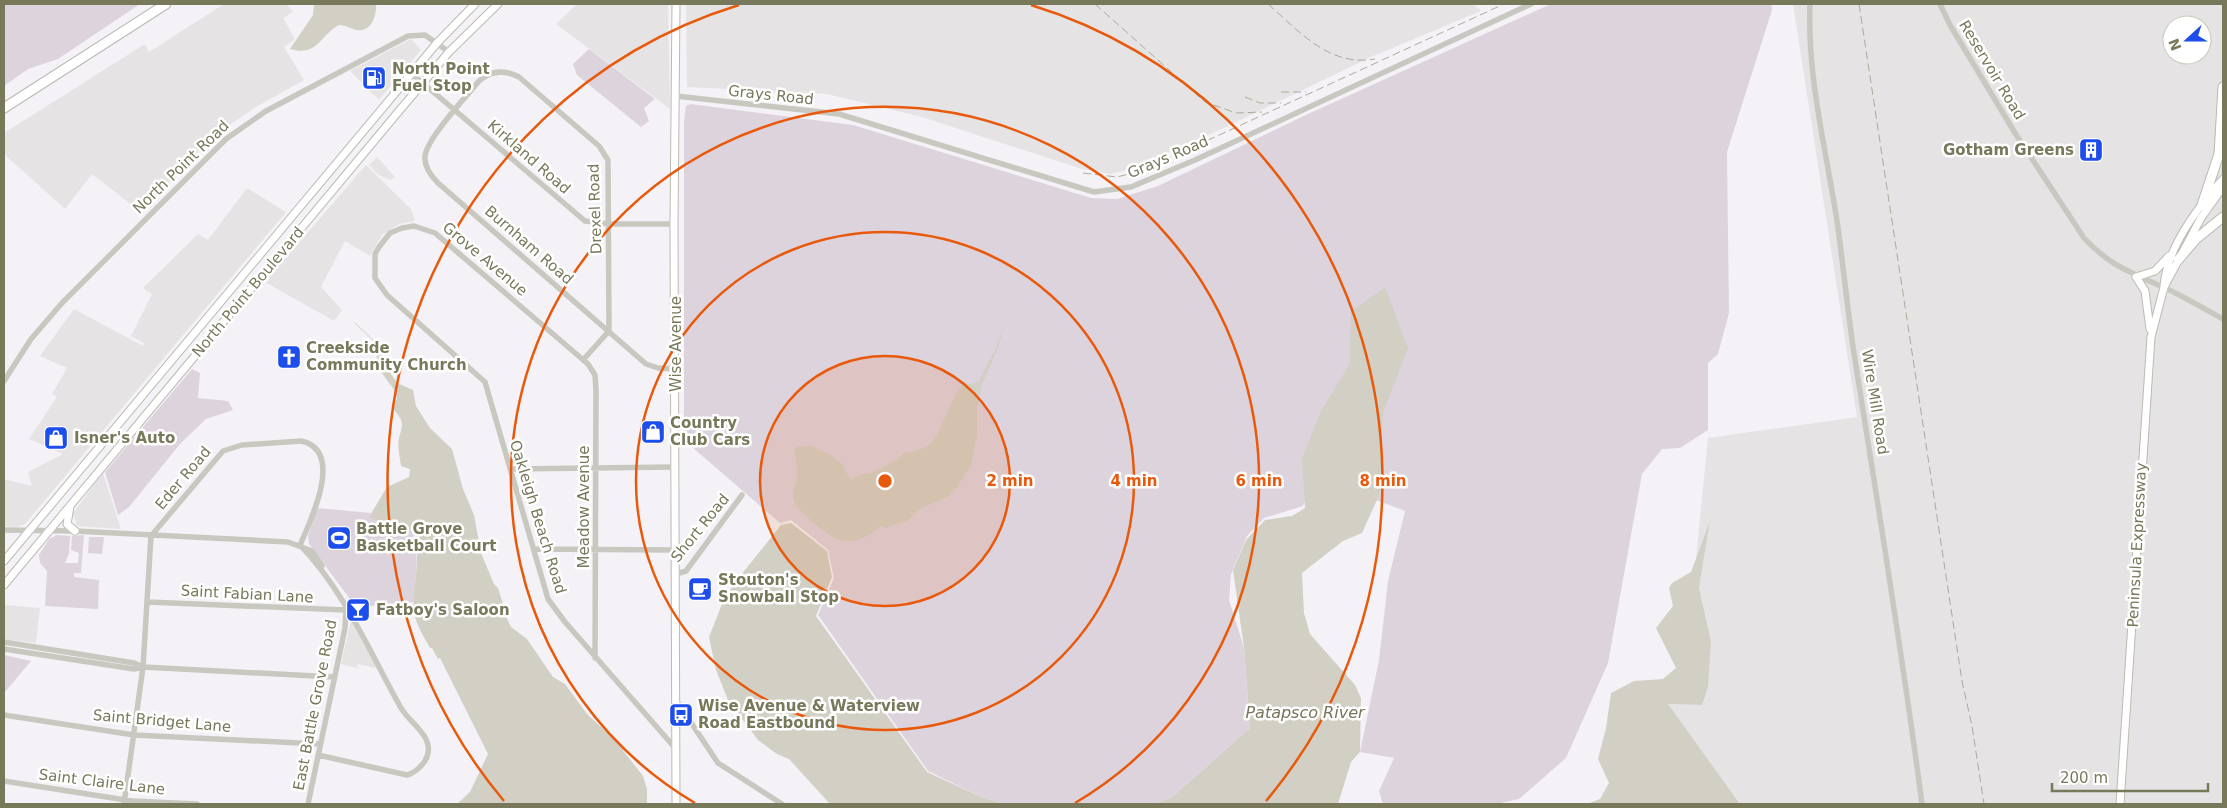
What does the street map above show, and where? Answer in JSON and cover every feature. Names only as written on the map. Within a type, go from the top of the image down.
[{"type":"highway","points":[[4,108],[166,4]]},
{"type":"highway","points":[[2202,205],[2220,154],[2223,87]]},
{"type":"highway","points":[[2178,260],[2196,238],[2223,217]]},
{"type":"main road","name":"North Point Boulevard","points":[[4,561],[411,73],[475,4]]},
{"type":"main road","name":"North Point Boulevard","points":[[4,585],[423,82],[449,52],[498,4]]},
{"type":"main road","name":"Wise Avenue","points":[[676,4],[674,224],[676,804]]},
{"type":"main road","name":"Peninsula Expressway","points":[[2164,287],[2164,274],[2177,246],[2202,205],[2223,179]]},
{"type":"main road","name":"Peninsula Expressway","points":[[2120,804],[2150,336],[2164,287],[2202,218],[2223,187]]},
{"type":"main road","points":[[2150,336],[2147,299],[2136,277],[2155,271],[2177,246]]},
{"type":"main road","points":[[128,412],[139,421]]},
{"type":"main road","points":[[72,503],[66,524],[75,531]]},
{"type":"street","name":"Grays Road","points":[[676,96],[839,114],[1094,192],[1114,191],[1131,188],[1196,160],[1531,4]]},
{"type":"street","name":"Wire Mill Road","points":[[1810,4],[1810,42],[1816,88],[1856,365],[1896,616],[1922,804]]},
{"type":"street","name":"Reservoir Road","points":[[1940,4],[1958,38],[2076,228],[2095,250],[2124,271],[2164,287],[2223,319]]},
{"type":"street","name":"North Point Road","points":[[4,381],[31,339],[62,303],[226,139],[266,111],[408,36],[421,34],[449,52]]},
{"type":"street","name":"Drexel Road","points":[[456,110],[479,81],[490,74],[506,72],[519,77],[603,150],[609,165],[609,331]]},
{"type":"street","name":"Kirkland Road","points":[[411,73],[579,218],[591,223],[674,224]]},
{"type":"street","name":"Burnham Road","points":[[456,110],[426,149],[425,160],[433,178],[650,366],[676,369]]},
{"type":"street","name":"Grove Avenue","points":[[384,292],[374,273],[374,259],[379,246],[398,229],[409,226],[424,228],[443,239],[584,360]]},
{"type":"street","name":"Oakleigh Beach Road","points":[[384,292],[484,379],[551,605],[595,658],[676,749]]},
{"type":"street","points":[[584,360],[609,331]]},
{"type":"street","name":"Meadow Avenue","points":[[584,360],[591,367],[596,381],[595,658]]},
{"type":"street","name":"Eder Road","points":[[151,536],[223,450],[242,445],[301,441],[309,444],[318,452],[324,468],[318,495],[300,545]]},
{"type":"street","points":[[510,469],[675,467]]},
{"type":"street","name":"Short Road","points":[[676,574],[686,570],[742,495]]},
{"type":"street","points":[[4,530],[75,531],[288,542],[300,545],[322,568],[342,598],[346,610],[404,714],[425,736],[429,751],[419,769],[404,775],[318,755]]},
{"type":"street","points":[[124,802],[144,667],[151,536]]},
{"type":"street","points":[[534,549],[675,550]]},
{"type":"street","name":"Saint Fabian Lane","points":[[146,602],[346,610]]},
{"type":"street","name":"East Battle Grove Road","points":[[308,804],[345,628],[346,610]]},
{"type":"street","points":[[4,642],[134,663],[144,667]]},
{"type":"street","points":[[4,649],[134,669],[144,667],[334,677]]},
{"type":"street","points":[[676,700],[718,763],[782,804]]},
{"type":"street","name":"Saint Bridget Lane","points":[[4,716],[134,735],[320,744]]},
{"type":"street","name":"Saint Claire Lane","points":[[4,781],[124,802],[197,804]]},
{"type":"shaded area","points":[[4,4],[140,4],[58,59],[28,69],[4,86]]},
{"type":"shaded area","points":[[224,4],[287,4],[293,12],[283,18],[295,39],[284,47],[304,80],[256,107],[231,124],[203,147],[141,212],[92,174],[65,209],[4,154],[4,133],[145,44],[149,52]]},
{"type":"shaded area","points":[[577,4],[668,4],[670,109],[556,24]]},
{"type":"shaded area","points":[[686,4],[1473,4],[1481,11],[1371,57],[1228,126],[1132,169],[1110,174],[1082,169],[922,117],[827,94],[687,87]]},
{"type":"shaded area","points":[[1551,4],[1771,4],[1772,10],[1727,152],[1729,313],[1718,354],[1708,363],[1708,430],[1680,448],[1662,449],[1642,474],[1608,663],[1566,758],[1519,799],[1496,804],[1383,804],[1379,791],[1394,758],[1360,752],[1379,660],[1388,581],[1405,511],[1379,501],[1310,490],[1303,506],[1264,518],[1247,536],[1231,574],[1229,600],[1244,648],[1250,728],[1171,798],[1151,804],[1004,804],[981,797],[928,771],[818,615],[834,578],[828,550],[791,520],[780,523],[684,440],[684,121],[686,106],[690,104],[853,125],[1091,198],[1117,199],[1158,186],[1308,114]]},
{"type":"shaded area","points":[[1793,4],[2223,4],[2223,804],[1740,804],[1667,704],[1701,705],[1711,641],[1699,588],[1709,526],[1696,559],[1708,438],[1857,417]]},
{"type":"shaded area","points":[[411,39],[421,50],[379,100],[350,71]]},
{"type":"shaded area","points":[[589,49],[655,99],[644,108],[649,121],[641,127],[577,75],[573,64]]},
{"type":"shaded area","points":[[377,157],[395,177],[390,180],[379,175],[369,165]]},
{"type":"shaded area","points":[[366,165],[411,209],[415,221],[399,224],[382,235],[370,256],[345,241],[321,287],[342,310],[334,321],[265,282]]},
{"type":"shaded area","points":[[247,188],[286,212],[25,524],[16,527],[4,526],[4,479],[32,486],[28,472],[63,454],[29,439],[57,397],[52,394],[67,368],[40,356],[74,309],[143,346],[144,343],[131,336],[152,294],[143,288],[198,234],[208,240]]},
{"type":"shaded area","points":[[192,369],[200,373],[198,398],[228,401],[233,410],[206,419],[180,444],[129,507],[118,515],[105,472]]},
{"type":"shaded area","points":[[103,473],[121,529],[77,526],[73,513]]},
{"type":"shaded area","points":[[317,508],[371,513],[369,517],[407,527],[412,531],[416,549],[414,602],[369,606],[364,603],[353,603],[309,544],[308,536]]},
{"type":"shaded area","points":[[57,535],[70,536],[69,553],[65,563],[78,563],[79,553],[71,550],[72,536],[84,535],[81,573],[74,573],[74,577],[99,580],[98,609],[45,606],[47,571],[40,563],[39,555],[49,539]]},
{"type":"shaded area","points":[[89,537],[104,537],[102,554],[88,553]]},
{"type":"shaded area","points":[[4,605],[40,608],[36,643],[4,639]]},
{"type":"shaded area","points":[[351,621],[375,668],[358,664],[357,668],[341,664]]},
{"type":"shaded area","points":[[4,655],[31,661],[4,693]]},
{"type":"water","points":[[314,4],[376,4],[374,20],[369,27],[360,30],[339,25],[313,48],[299,51],[290,49],[313,15]]},
{"type":"water","name":"Patapsco River","points":[[1385,287],[1408,348],[1383,413],[1380,493],[1362,533],[1343,541],[1302,573],[1304,613],[1310,634],[1355,685],[1361,698],[1360,752],[1351,762],[1338,804],[1151,804],[1171,798],[1250,728],[1244,648],[1233,570],[1246,540],[1265,520],[1292,516],[1305,508],[1302,458],[1321,411],[1350,363],[1351,312]]},
{"type":"water","points":[[1004,325],[998,349],[982,384],[977,408],[977,435],[971,465],[948,497],[923,507],[905,522],[887,528],[880,526],[871,534],[853,541],[837,539],[830,535],[801,511],[795,503],[793,496],[797,474],[794,450],[797,447],[812,446],[829,454],[843,465],[850,480],[862,474],[872,473],[897,460],[904,453],[915,451],[930,444],[939,432],[951,403],[962,385],[978,382],[996,348]]},
{"type":"water","points":[[377,353],[389,358],[388,369],[397,383],[413,390],[416,406],[430,428],[452,449],[463,489],[474,515],[481,553],[494,584],[498,588],[504,607],[502,608],[511,627],[527,639],[553,677],[565,684],[587,714],[614,739],[643,776],[647,789],[647,804],[457,804],[470,792],[488,754],[440,658],[438,659],[432,648],[430,648],[416,622],[414,603],[417,544],[414,535],[406,526],[379,521],[369,517],[387,487],[409,477],[410,469],[401,466],[398,445],[402,422],[393,409],[397,398],[395,391],[376,365]]},
{"type":"water","points":[[1710,521],[1699,588],[1711,641],[1708,687],[1702,705],[1668,704],[1740,804],[1587,804],[1600,799],[1609,783],[1598,759],[1606,728],[1611,693],[1634,681],[1663,679],[1676,668],[1656,628],[1673,606],[1669,588],[1672,583],[1691,572]]},
{"type":"water","points":[[791,523],[827,551],[832,577],[816,616],[927,772],[981,797],[1004,804],[830,804],[789,759],[777,754],[758,740],[728,700],[716,670],[709,637],[722,604],[733,585],[781,525]]},
{"type":"waterway","points":[[355,323],[374,341],[377,353]]},
{"type":"railway","points":[[1095,4],[1205,102],[1236,113],[1262,112]]},
{"type":"railway","points":[[1268,4],[1304,36],[1329,52],[1343,58],[1375,59]]},
{"type":"railway","points":[[1083,173],[1117,177],[1141,171],[1504,4]]},
{"type":"railway","points":[[1859,4],[1962,681],[1972,726],[1984,804]]},
{"type":"railway","points":[[1281,92],[1306,92]]},
{"type":"railway","points":[[1245,97],[1260,103],[1281,103]]},
{"type":"place","name":"North Point Fuel Stop","points":[[374,78]]},
{"type":"place","name":"Gotham Greens","points":[[2091,150]]},
{"type":"place","name":"Creekside Community Church","points":[[289,357]]},
{"type":"place","name":"Country Club Cars","points":[[653,432]]},
{"type":"place","name":"Isner's Auto","points":[[56,438]]},
{"type":"place","name":"Battle Grove Basketball Court","points":[[339,538]]},
{"type":"place","name":"Stouton's Snowball Stop","points":[[700,589]]},
{"type":"place","name":"Fatboy's Saloon","points":[[358,610]]},
{"type":"place","name":"Wise Avenue & Waterview Road Eastbound","points":[[681,715]]}]
